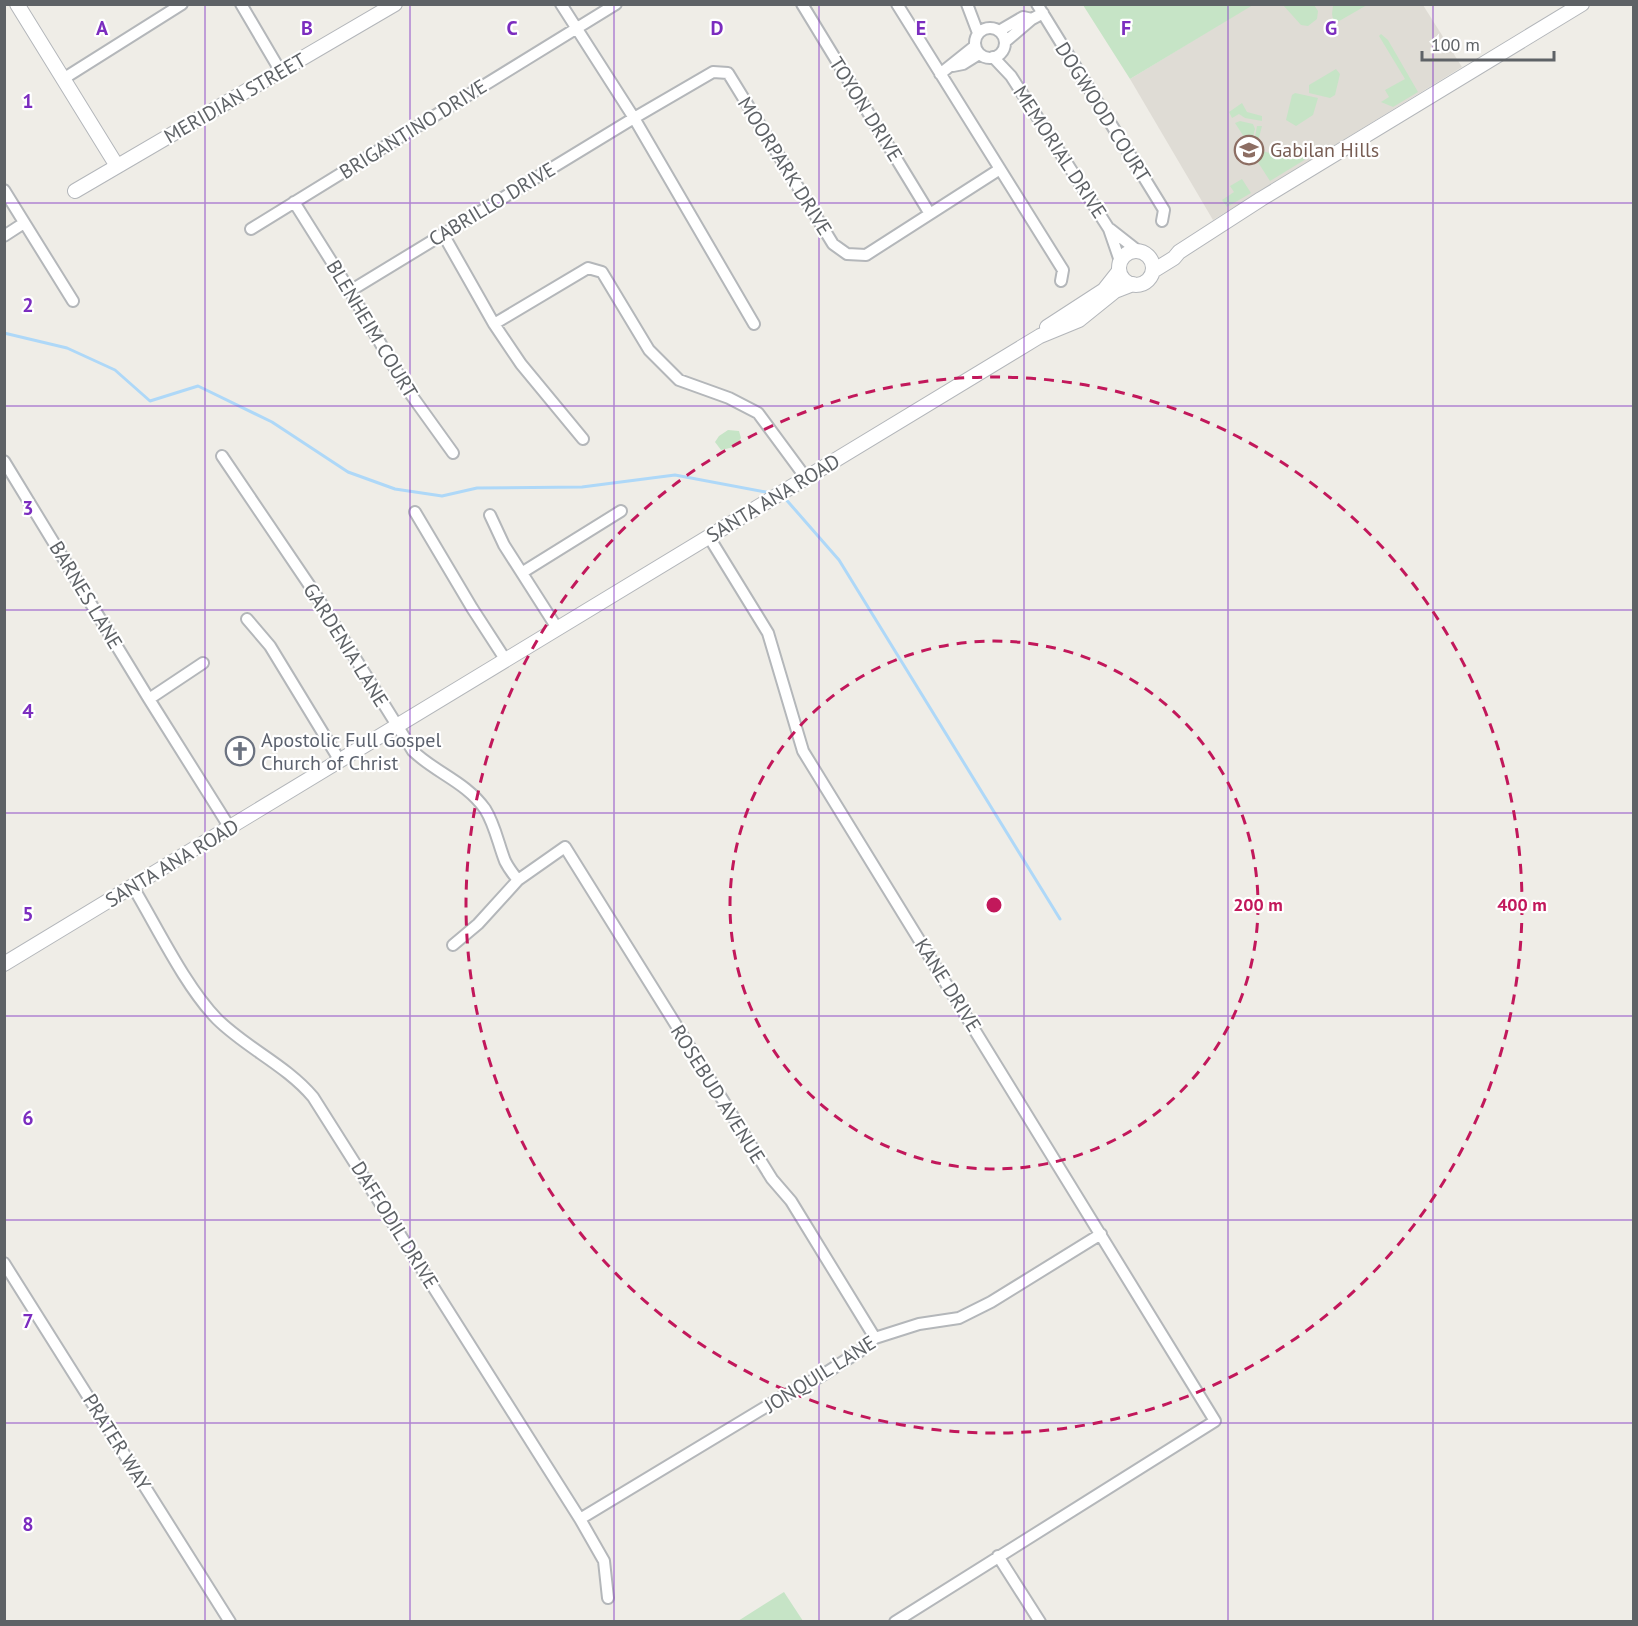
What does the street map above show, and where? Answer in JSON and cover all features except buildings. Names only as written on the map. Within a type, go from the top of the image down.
[{"type":"street","points":[[17,4],[117,166]]},
{"type":"street","points":[[63,79],[182,4]]},
{"type":"street","points":[[241,4],[281,72]]},
{"type":"street","name":"MERIDIAN STREET","points":[[75,191],[395,4]]},
{"type":"street","points":[[561,4],[634,118],[754,324]]},
{"type":"street","name":"BRIGANTINO DRIVE","points":[[251,229],[616,4]]},
{"type":"street","name":"TOYON DRIVE","points":[[802,4],[930,214]]},
{"type":"street","points":[[897,4],[1063,270],[1061,281]]},
{"type":"street","name":"SANTA ANA ROAD","points":[[7,958],[134,886],[1040,336],[1079,320],[1115,291],[1146,281],[1152,271],[1261,199],[1582,4]]},
{"type":"street","points":[[968,7],[978,33],[975,41],[977,50]]},
{"type":"street","points":[[968,7],[994,29]]},
{"type":"street","points":[[940,74],[977,50],[1000,51],[1040,9]]},
{"type":"street","name":"DOGWOOD COURT","points":[[1040,9],[1164,210],[1162,221]]},
{"type":"street","points":[[978,33],[1023,17],[1032,19]]},
{"type":"street","name":"MEMORIAL DRIVE","points":[[994,29],[1000,51],[1011,76],[1109,229]]},
{"type":"street","name":"MOORPARK DRIVE","points":[[634,118],[713,72],[728,73],[833,244],[847,254],[866,255],[1000,169]]},
{"type":"street","name":"CABRILLO DRIVE","points":[[350,291],[634,118]]},
{"type":"street","points":[[4,190],[73,301]]},
{"type":"street","name":"BLENHEIM COURT","points":[[294,202],[350,291],[407,389],[453,453]]},
{"type":"street","points":[[4,236],[24,223]]},
{"type":"street","points":[[1109,229],[1143,253],[1153,266],[1152,271]]},
{"type":"street","points":[[1109,229],[1125,281],[1132,284]]},
{"type":"street","points":[[443,234],[494,324],[521,364],[583,439]]},
{"type":"street","name":"SANTA ANA ROAD","points":[[1040,336],[1049,325],[1104,290],[1128,253],[1179,252]]},
{"type":"street","points":[[494,324],[588,268],[602,272],[649,350],[679,380],[729,398],[758,413],[806,478]]},
{"type":"street","name":"GARDENIA LANE","points":[[222,456],[314,591],[413,751],[423,761],[469,790],[484,808],[493,823],[506,863],[518,880]]},
{"type":"street","name":"BARNES LANE","points":[[4,461],[230,828]]},
{"type":"street","points":[[523,572],[621,511]]},
{"type":"street","points":[[415,512],[505,659]]},
{"type":"street","points":[[490,515],[504,545],[557,628]]},
{"type":"street","name":"KANE DRIVE","points":[[709,537],[768,633],[803,751],[1215,1421],[998,1556]]},
{"type":"street","points":[[247,620],[270,646],[340,761]]},
{"type":"street","points":[[149,699],[203,663]]},
{"type":"street","name":"ROSEBUD AVENUE","points":[[518,880],[565,847],[772,1179],[791,1201],[875,1338]]},
{"type":"street","points":[[453,945],[478,924],[518,880]]},
{"type":"street","name":"DAFFODIL DRIVE","points":[[134,886],[181,968],[215,1017],[313,1097],[580,1519],[604,1561],[609,1598]]},
{"type":"street","name":"JONQUIL LANE","points":[[580,1519],[782,1397],[821,1376],[860,1351],[875,1338],[919,1324],[959,1318],[991,1302],[1101,1234]]},
{"type":"street","name":"PRATER WAY","points":[[4,1263],[230,1622]]},
{"type":"street","points":[[895,1622],[998,1556],[1040,1622]]},
{"type":"shaded area","name":"Gabilan Hills","points":[[1253,4],[1423,5],[1462,67],[1213,220],[1130,79]]},
{"type":"green space","points":[[1333,4],[1367,5],[1334,24]]},
{"type":"green space","points":[[1083,5],[1253,5],[1130,79]]},
{"type":"green space","points":[[1283,5],[1314,5],[1318,11],[1317,19],[1308,26],[1301,25]]},
{"type":"green space","points":[[1381,34],[1388,40],[1418,92],[1393,107],[1381,102],[1389,97],[1385,90],[1405,79],[1379,36]]},
{"type":"green space","points":[[1336,69],[1340,74],[1335,95],[1330,98],[1309,93],[1309,85]]},
{"type":"green space","points":[[1295,93],[1318,98],[1313,115],[1296,126],[1286,120],[1292,95]]},
{"type":"green space","points":[[1242,103],[1247,112],[1262,116],[1262,121],[1245,118],[1239,114],[1232,118],[1229,112]]},
{"type":"green space","points":[[1240,121],[1253,124],[1255,129],[1252,141],[1248,143],[1235,123]]},
{"type":"green space","points":[[1257,126],[1262,126],[1256,149],[1279,156],[1281,151],[1285,152],[1293,147],[1295,150],[1306,148],[1306,159],[1270,181],[1252,153]]},
{"type":"green space","points":[[1242,179],[1251,193],[1227,207],[1222,200],[1234,192],[1230,186]]},
{"type":"green space","points":[[728,430],[739,431],[741,438],[734,447],[721,450],[715,442]]},
{"type":"green space","points":[[784,1592],[803,1621],[738,1621]]},
{"type":"waterway","points":[[4,333],[67,348],[115,370],[150,401],[198,386],[272,422],[348,472],[395,489],[442,496],[477,488],[582,487],[675,475],[771,493]]},
{"type":"waterway","points":[[783,496],[839,560],[1060,919]]},
{"type":"place","name":"Gabilan Hills","points":[[1249,150]]},
{"type":"place","name":"Apostolic Full Gospel Church of Christ","points":[[240,751]]}]
